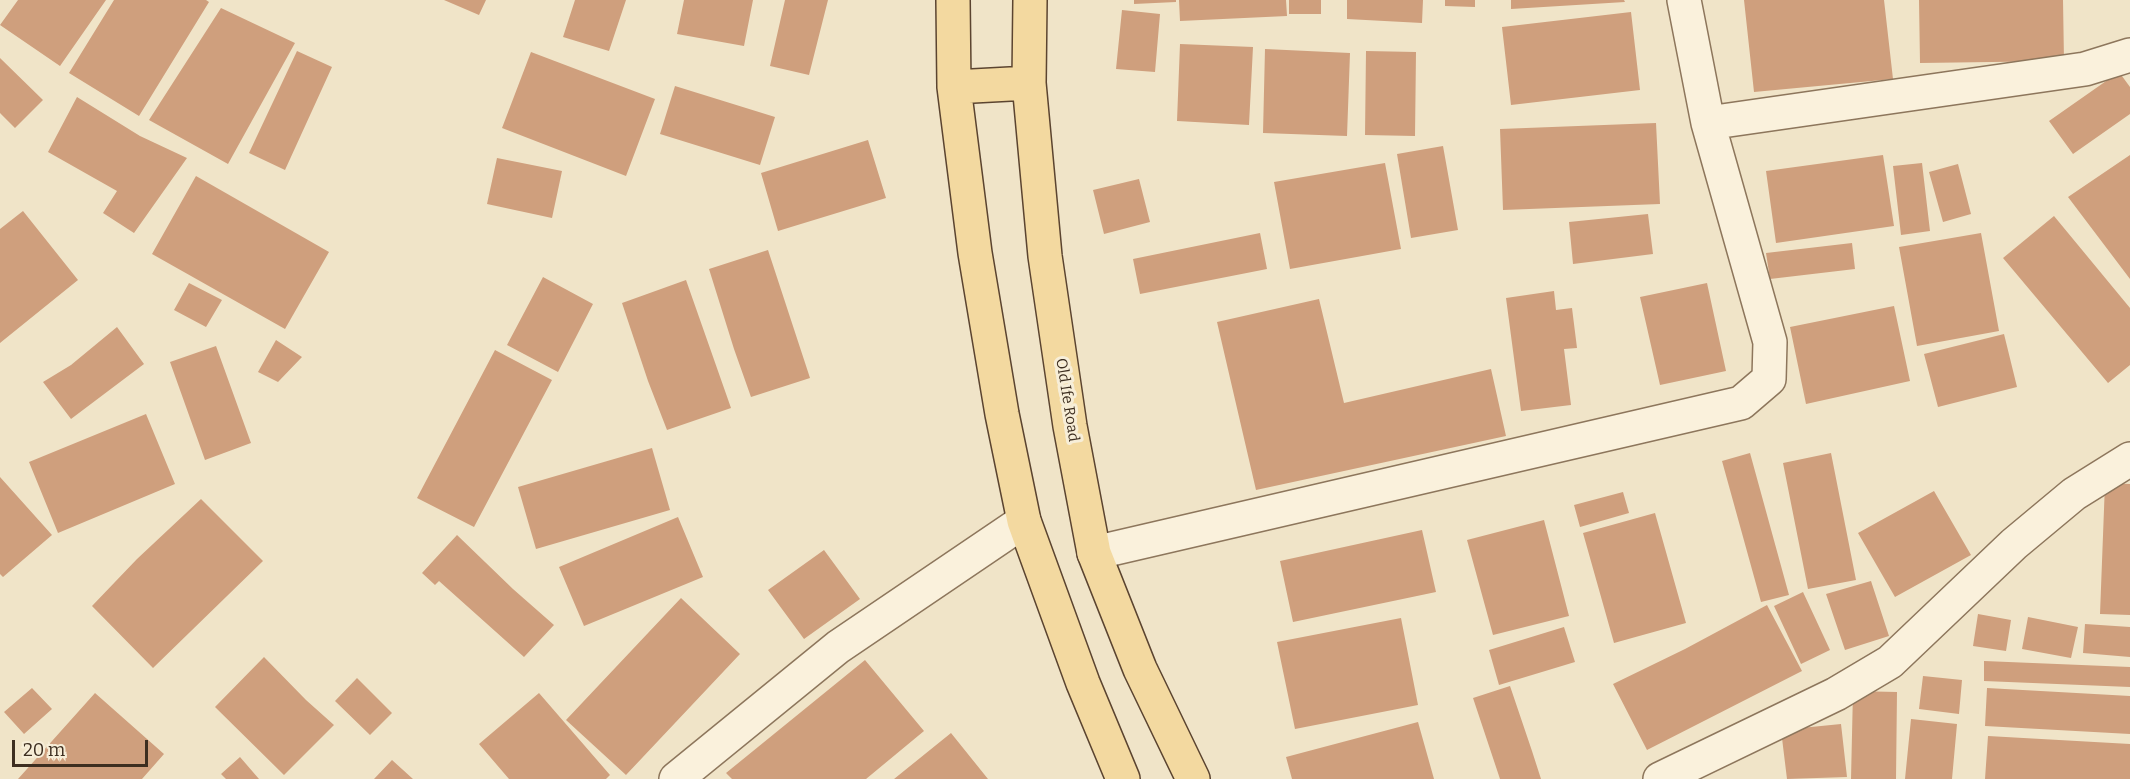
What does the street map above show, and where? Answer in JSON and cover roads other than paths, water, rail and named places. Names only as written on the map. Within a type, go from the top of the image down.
[{"type":"main road","points":[[953,0],[954,87],[975,253],[1002,414],[1024,521],[1083,683],[1123,779]]},
{"type":"main road","name":"Old Ife Road","points":[[1030,0],[1029,83],[1045,256],[1070,426],[1094,553],[1140,669],[1193,779]]},
{"type":"main road","points":[[954,87],[1029,83]]},
{"type":"street","points":[[1094,553],[1741,403],[1768,379],[1770,342],[1708,123],[1684,0]]},
{"type":"street","points":[[1708,123],[2085,69],[2130,55]]},
{"type":"street","points":[[1660,779],[1836,694],[1890,662],[2014,544],[2074,494],[2130,459]]},
{"type":"street","points":[[676,779],[838,647],[1024,521]]}]
